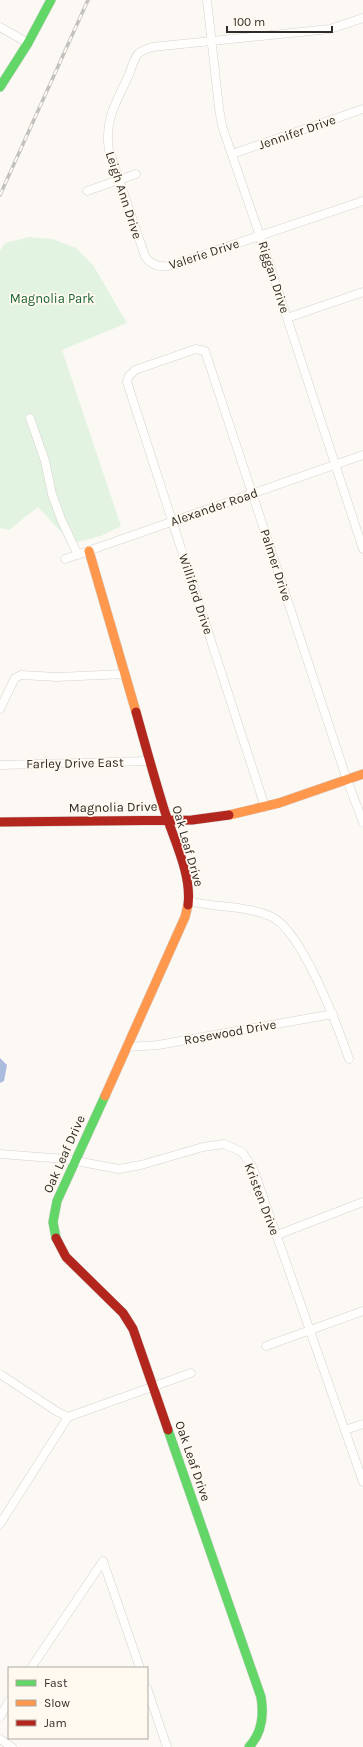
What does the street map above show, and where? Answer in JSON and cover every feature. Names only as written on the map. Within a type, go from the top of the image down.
[{"type":"street","points":[[0,87],[28,43],[51,0]]},
{"type":"street","name":"Riggan Drive","points":[[207,0],[220,116],[363,549]]},
{"type":"street","points":[[212,40],[330,28],[363,18]]},
{"type":"street","points":[[0,27],[28,43]]},
{"type":"street","name":"Leigh Ann Drive","points":[[159,267],[150,263],[145,256],[109,150],[108,123],[114,106],[136,58],[142,51],[152,47],[212,40]]},
{"type":"street","name":"Jennifer Drive","points":[[232,154],[363,109]]},
{"type":"street","points":[[87,191],[136,174]]},
{"type":"street","name":"Valerie Drive","points":[[159,267],[173,265],[363,200]]},
{"type":"street","points":[[287,318],[363,292]]},
{"type":"street","name":"Williford Drive","points":[[205,351],[196,349],[139,368],[132,371],[128,376],[127,382],[266,806]]},
{"type":"street","name":"Palmer Drive","points":[[205,351],[347,780],[363,822]]},
{"type":"street","points":[[30,418],[45,461],[52,494],[61,519],[78,555]]},
{"type":"street","name":"Alexander Road","points":[[65,559],[363,455]]},
{"type":"street","name":"Oak Leaf Drive","points":[[89,551],[150,761],[189,885],[189,902],[185,918],[75,1160],[55,1208],[53,1222],[58,1240],[67,1259],[127,1318],[133,1329],[261,1696],[261,1725],[249,1747]]},
{"type":"street","points":[[0,709],[15,678],[24,675],[57,677],[125,674]]},
{"type":"street","name":"Farley Drive East","points":[[0,765],[150,761]]},
{"type":"street","name":"Magnolia Drive","points":[[0,822],[217,818],[266,806],[363,774]]},
{"type":"street","points":[[189,902],[261,912],[280,921],[302,954],[323,992],[333,1014],[349,1059]]},
{"type":"street","name":"Rosewood Drive","points":[[127,1047],[158,1045],[333,1014]]},
{"type":"street","name":"Kristen Drive","points":[[0,1154],[53,1157],[75,1160],[101,1167],[124,1169],[203,1146],[228,1144],[242,1152],[249,1162],[277,1235],[363,1482]]},
{"type":"street","points":[[277,1235],[363,1202]]},
{"type":"street","points":[[266,1346],[363,1312]]},
{"type":"street","points":[[0,1524],[68,1417],[191,1373]]},
{"type":"street","points":[[0,1374],[56,1411],[68,1417]]},
{"type":"street","points":[[345,1430],[363,1424]]},
{"type":"street","points":[[32,1667],[103,1561],[140,1667]]},
{"type":"street","points":[[148,1691],[167,1747]]},
{"type":"street","points":[[0,1717],[8,1703]]},
{"type":"street","points":[[0,1739],[12,1747]]},
{"type":"green space","name":"Magnolia Park","points":[[29,237],[53,239],[76,248],[93,265],[127,323],[62,350],[121,526],[101,536],[70,544],[63,534],[38,507],[9,530],[0,528],[0,251],[5,243]]},
{"type":"water","points":[[0,1058],[7,1065],[4,1081],[0,1083]]},
{"type":"railway","points":[[0,195],[88,0]]},
{"type":"traffic: fast","points":[[0,87],[28,43],[51,0]]},
{"type":"traffic: fast","points":[[56,1238],[53,1222],[57,1201],[105,1096]]},
{"type":"traffic: fast","points":[[168,1430],[261,1697],[261,1724],[257,1736],[249,1747]]},
{"type":"traffic: slow","points":[[89,551],[136,712]]},
{"type":"traffic: slow","points":[[229,815],[279,803],[363,774]]},
{"type":"traffic: slow","points":[[105,1096],[185,917],[188,905]]},
{"type":"traffic: jam","points":[[136,712],[164,809],[185,869],[188,905]]},
{"type":"traffic: jam","points":[[0,822],[192,820],[229,815]]},
{"type":"traffic: jam","points":[[56,1238],[66,1257],[123,1313],[133,1329],[168,1430]]}]
